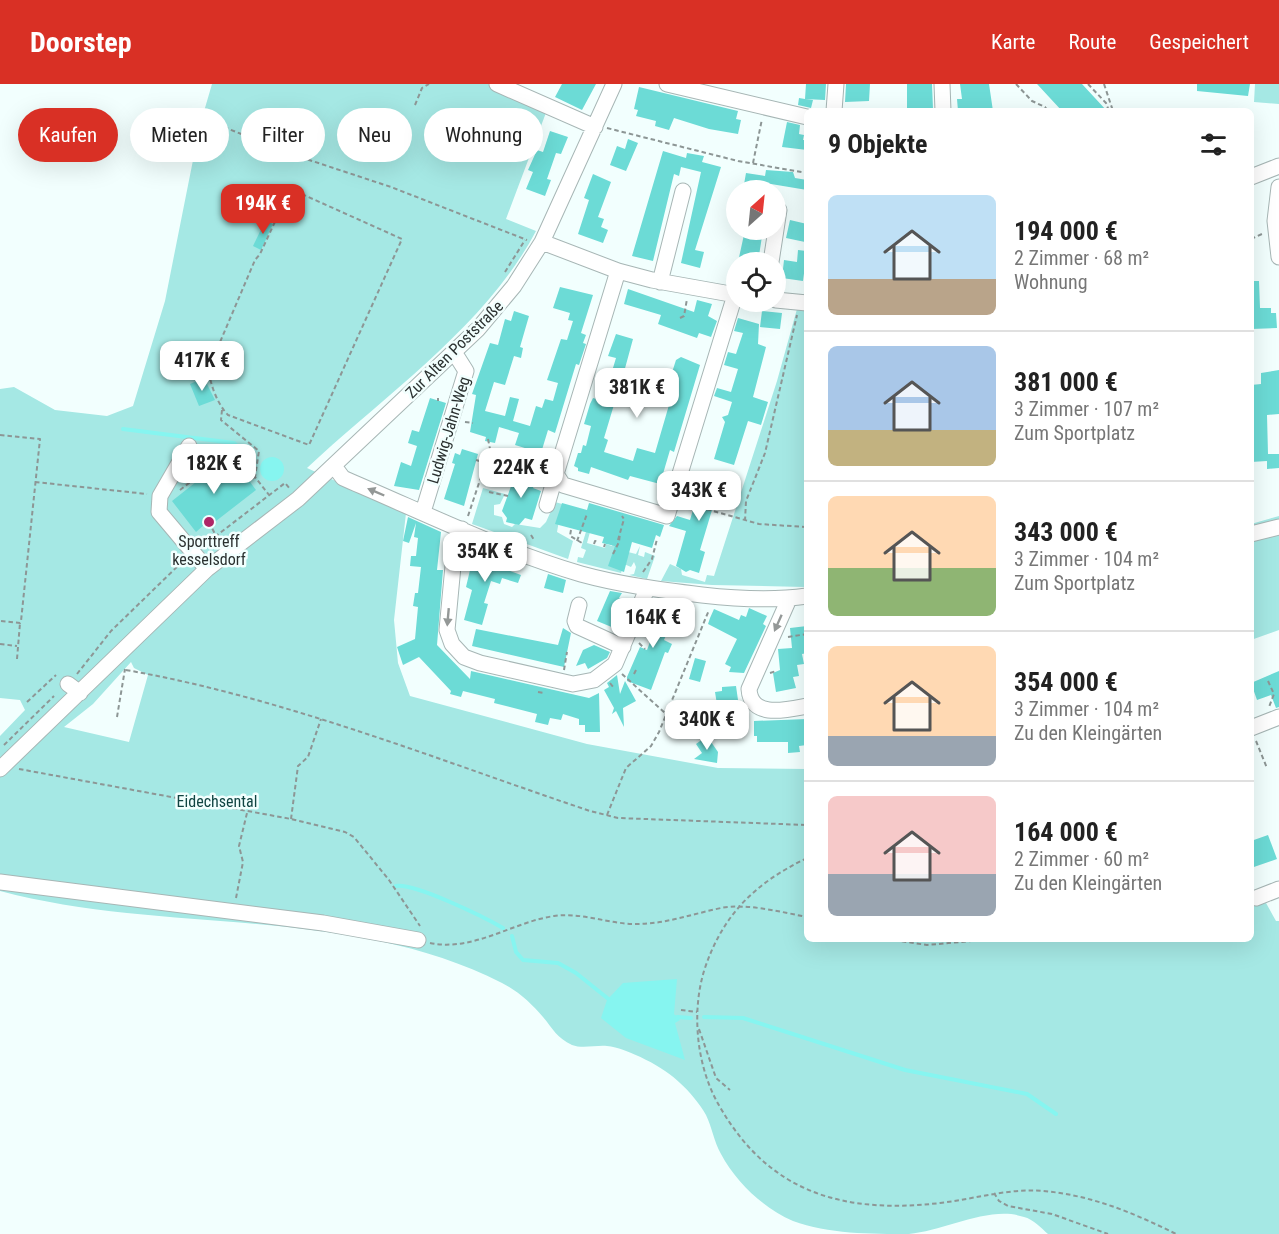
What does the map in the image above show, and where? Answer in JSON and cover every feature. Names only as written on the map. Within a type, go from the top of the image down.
[{"type":"street","points":[[497,84],[595,127]]},
{"type":"street","name":"Zur Alten Poststraße","points":[[0,769],[68,684],[121,664],[207,569],[298,499],[454,352],[502,302],[542,242],[614,84]]},
{"type":"street","points":[[667,84],[693,88],[804,116]]},
{"type":"street","points":[[834,108],[836,84]]},
{"type":"street","points":[[942,84],[943,108]]},
{"type":"street","points":[[1254,176],[1279,166]]},
{"type":"street","points":[[1279,188],[1275,221],[1279,257]]},
{"type":"street","points":[[660,282],[682,191]]},
{"type":"street","points":[[542,242],[618,271],[660,282],[726,293]]},
{"type":"street","points":[[547,505],[618,271]]},
{"type":"street","points":[[786,302],[803,305]]},
{"type":"street","points":[[556,474],[563,485],[667,516],[731,312]]},
{"type":"street","name":"Ludwig-Jahn-Weg","points":[[423,512],[466,371],[454,352]]},
{"type":"street","points":[[189,446],[160,496],[159,512],[192,554],[207,569]]},
{"type":"street","points":[[334,466],[348,480],[460,528],[573,571],[647,589],[715,596],[789,599],[804,597]]},
{"type":"street","points":[[1254,533],[1279,527]]},
{"type":"street","points":[[460,528],[453,566],[447,630],[452,645],[464,657],[474,661],[573,684],[594,680],[613,666],[647,589]]},
{"type":"street","points":[[789,599],[749,689],[756,707],[763,710],[804,706]]},
{"type":"street","points":[[579,605],[575,621],[577,626],[623,647]]},
{"type":"street","points":[[1254,731],[1273,719]]},
{"type":"street","points":[[0,882],[422,935]]},
{"type":"street","points":[[1256,898],[1279,889]]},
{"type":"path","points":[[416,105],[422,88],[429,84]]},
{"type":"path","points":[[1016,84],[1032,101],[1046,108]]},
{"type":"path","points":[[1088,84],[1108,108]]},
{"type":"path","points":[[1104,84],[1112,108]]},
{"type":"path","points":[[752,164],[765,107]]},
{"type":"path","points":[[595,127],[752,164],[804,173]]},
{"type":"path","points":[[229,129],[294,155],[391,187],[525,240],[542,242]]},
{"type":"path","points":[[223,410],[228,415],[309,445],[402,239],[295,191],[287,196],[239,294],[240,299],[209,368],[209,376],[223,410],[220,420],[259,451],[255,477],[269,495]]},
{"type":"path","points":[[505,272],[525,240]]},
{"type":"path","points":[[680,318],[684,316],[689,295]]},
{"type":"path","points":[[745,521],[746,501],[765,453],[803,305]]},
{"type":"path","points":[[0,435],[40,439],[17,659]]},
{"type":"path","points":[[460,528],[470,513],[491,454],[488,440]]},
{"type":"path","points":[[180,490],[230,451],[252,479],[255,477]]},
{"type":"path","points":[[491,454],[556,474]]},
{"type":"path","points":[[476,460],[486,463]]},
{"type":"path","points":[[35,482],[160,496]]},
{"type":"path","points":[[0,749],[68,684],[111,631],[192,554],[285,483],[295,495]]},
{"type":"path","points":[[489,492],[508,496]]},
{"type":"path","points":[[674,499],[745,521],[804,527]]},
{"type":"path","points":[[618,540],[624,519],[618,507],[620,502]]},
{"type":"path","points":[[577,541],[587,514]]},
{"type":"path","points":[[208,522],[216,536]]},
{"type":"path","points":[[571,530],[570,536],[582,543]]},
{"type":"path","points":[[613,554],[619,542],[620,533]]},
{"type":"path","points":[[531,535],[534,540]]},
{"type":"path","points":[[643,572],[652,559],[657,539]]},
{"type":"path","points":[[594,544],[595,541],[598,542]]},
{"type":"path","points":[[607,815],[626,768],[651,746],[715,596]]},
{"type":"path","points":[[0,621],[20,623]]},
{"type":"path","points":[[644,634],[650,622]]},
{"type":"path","points":[[783,638],[804,634]]},
{"type":"path","points":[[638,639],[645,649]]},
{"type":"path","points":[[0,644],[17,646]]},
{"type":"path","points":[[561,681],[567,652]]},
{"type":"path","points":[[117,717],[121,664],[321,719],[607,815],[804,825]]},
{"type":"path","points":[[613,666],[666,714]]},
{"type":"path","points":[[1268,681],[1274,694],[1273,719]]},
{"type":"path","points":[[27,702],[68,684]]},
{"type":"path","points":[[538,692],[545,693]]},
{"type":"path","points":[[291,819],[298,766],[308,757],[321,719]]},
{"type":"path","points":[[1254,737],[1267,768]]},
{"type":"path","points":[[18,769],[291,819],[345,832],[354,837],[388,880],[422,935],[435,944],[451,945],[473,941],[555,916],[651,923],[723,908],[737,908],[804,917]]},
{"type":"path","points":[[233,912],[243,862],[239,846],[247,812]]},
{"type":"path","points":[[804,860],[763,882],[737,908],[716,943],[704,972],[697,1011],[702,1058],[712,1094],[734,1131],[784,1178],[812,1194],[852,1203],[895,1206],[940,1203],[994,1194],[1041,1191],[1074,1194],[1138,1215],[1176,1234]]},
{"type":"path","points":[[422,935],[435,944]]},
{"type":"path","points":[[907,942],[927,945],[960,942]]},
{"type":"path","points":[[681,1010],[697,1011]]},
{"type":"path","points":[[698,1026],[716,1078],[730,1090]]},
{"type":"path","points":[[994,1194],[999,1201],[1008,1206],[1052,1214],[1108,1234]]},
{"type":"green space","name":"Eidechsental","points":[[212,84],[488,84],[542,108],[424,108],[424,162],[527,162],[506,219],[536,231],[515,265],[490,298],[462,328],[401,386],[307,468],[406,513],[394,620],[398,663],[410,696],[587,744],[718,768],[804,769],[804,942],[1254,942],[1254,905],[1266,903],[1276,921],[1279,921],[1279,1234],[1048,1234],[1031,1220],[1011,1214],[982,1216],[909,1234],[850,1232],[806,1225],[771,1209],[742,1184],[721,1154],[701,1106],[666,1071],[635,1055],[615,1048],[572,1045],[559,1036],[534,1007],[514,990],[442,958],[381,941],[318,931],[126,913],[63,904],[0,891],[0,736],[25,710],[20,700],[0,698],[0,389],[14,387],[55,410],[107,416],[133,406],[165,301],[193,162],[229,162],[229,108],[205,108]],"holes":[[[131,662],[134,668],[148,675],[129,742],[64,727],[93,704]]]},
{"type":"green space","points":[[1255,84],[1279,84],[1279,104],[1254,102]]},
{"type":"green space","points":[[543,108],[547,110],[543,121]]},
{"type":"green space","points":[[797,309],[804,309],[804,587],[712,585],[661,581],[670,564],[681,569],[682,575],[705,582],[707,575],[714,576],[777,381]]},
{"type":"green space","points":[[483,488],[505,494],[500,504],[494,505],[494,515],[502,517],[504,524],[512,527],[515,524],[540,528],[546,522],[555,502],[562,504],[557,532],[573,541],[568,559],[472,524]]},
{"type":"green space","points":[[593,509],[596,510],[587,543],[605,548],[606,544],[612,546],[614,540],[628,552],[636,554],[640,546],[638,555],[644,557],[645,552],[655,556],[647,579],[629,575],[634,574],[636,567],[634,562],[631,567],[624,564],[621,573],[577,562],[578,557],[583,558],[586,550],[581,548]]},
{"type":"green space","points":[[1279,516],[1279,630],[1254,639],[1254,523]]},
{"type":"shaded area","points":[[272,457],[281,460],[284,469],[281,478],[272,481],[263,478],[260,469],[263,460]]},
{"type":"shaded area","points":[[677,979],[674,1014],[680,1020],[675,1023],[685,1060],[626,1038],[601,1018],[607,1000],[623,983]]},
{"type":"building","points":[[562,84],[596,84],[582,110],[555,97]]},
{"type":"building","points":[[806,84],[826,84],[825,100],[805,99]]},
{"type":"building","points":[[846,84],[870,84],[869,101],[845,102]]},
{"type":"building","points":[[907,84],[932,84],[933,108],[907,108]]},
{"type":"building","points":[[960,84],[989,84],[993,108],[958,108],[957,99],[962,99]]},
{"type":"building","points":[[1037,84],[1082,84],[1104,108],[1059,108]]},
{"type":"building","points":[[1197,84],[1250,84],[1248,96],[1197,91]]},
{"type":"building","points":[[639,87],[738,111],[736,119],[741,120],[738,134],[709,129],[674,118],[669,130],[655,126],[656,121],[636,116],[638,110],[634,109]]},
{"type":"building","points":[[799,98],[813,100],[811,108],[798,105]]},
{"type":"building","points":[[787,122],[800,125],[799,134],[804,135],[804,150],[782,147]]},
{"type":"building","points":[[550,131],[568,137],[561,154],[556,153],[547,179],[551,180],[545,196],[526,189],[533,172],[528,170],[532,162],[543,162],[543,152]]},
{"type":"building","points":[[628,139],[638,143],[626,171],[610,165],[617,146],[625,149]]},
{"type":"building","points":[[663,151],[686,158],[687,153],[704,156],[702,162],[721,167],[695,250],[704,252],[700,268],[681,263],[701,172],[681,167],[679,176],[674,174],[653,261],[632,256]]},
{"type":"building","points":[[766,170],[793,172],[795,178],[804,180],[804,190],[786,186],[786,180],[745,180],[746,173],[765,176]]},
{"type":"building","points":[[593,174],[611,182],[598,217],[604,219],[601,227],[608,230],[603,243],[578,234],[589,200],[584,198]]},
{"type":"building","points":[[790,220],[804,223],[804,242],[786,238]]},
{"type":"building","points":[[265,221],[273,224],[261,250],[253,246]]},
{"type":"building","points":[[743,240],[761,240],[760,252],[740,252]]},
{"type":"building","points":[[798,250],[804,251],[803,281],[786,279],[786,260],[797,262]]},
{"type":"building","points":[[1254,281],[1259,281],[1260,308],[1271,308],[1271,313],[1276,313],[1277,328],[1254,329]]},
{"type":"building","points":[[560,287],[593,295],[581,333],[586,335],[583,343],[586,344],[579,365],[576,364],[555,433],[548,430],[541,453],[515,445],[519,433],[499,427],[495,443],[485,441],[486,437],[470,432],[476,395],[472,394],[490,343],[498,345],[505,319],[511,321],[514,311],[529,316],[520,347],[523,348],[521,358],[514,356],[505,385],[494,382],[485,411],[505,416],[510,397],[519,399],[513,421],[530,426],[536,406],[542,408],[545,399],[553,401],[558,383],[547,380],[561,339],[567,340],[573,321],[568,320],[570,313],[553,308]]},
{"type":"building","points":[[628,289],[694,312],[697,300],[712,304],[708,316],[717,321],[711,337],[699,333],[697,338],[658,324],[661,315],[624,304]]},
{"type":"building","points":[[762,312],[782,313],[780,329],[760,327]]},
{"type":"building","points":[[738,318],[759,324],[758,344],[766,347],[753,397],[768,402],[761,425],[748,421],[734,465],[714,459],[725,422],[722,417],[728,415],[732,402],[714,396],[717,388],[731,392],[738,369],[724,365],[728,352],[736,354],[743,333],[734,331]]},
{"type":"building","points":[[616,334],[633,339],[624,372],[633,375],[626,401],[616,398],[604,438],[608,440],[604,452],[633,461],[637,448],[655,453],[669,405],[665,407],[670,392],[647,385],[650,376],[657,371],[667,388],[676,360],[681,357],[700,365],[674,452],[670,450],[660,484],[630,476],[628,480],[591,467],[589,474],[578,471],[578,468],[574,466],[578,453],[581,453],[583,445],[586,446],[591,426],[584,424],[590,404],[593,398],[603,401],[616,358],[608,356]]},
{"type":"building","points":[[1279,370],[1279,414],[1267,415],[1268,454],[1279,454],[1279,468],[1267,469],[1267,461],[1254,462],[1254,385],[1261,384],[1261,373]]},
{"type":"building","points":[[204,378],[215,400],[199,406],[190,384]]},
{"type":"building","points":[[430,398],[446,403],[419,490],[394,486],[401,462],[411,466],[417,446],[408,443],[412,430],[419,432]]},
{"type":"building","points":[[462,449],[478,454],[464,506],[444,499],[455,464],[452,463],[455,453],[460,455]]},
{"type":"building","points":[[230,455],[256,490],[207,528],[204,525],[196,532],[172,501]]},
{"type":"building","points":[[517,470],[537,477],[533,488],[541,491],[532,520],[525,518],[519,525],[506,522],[507,518],[502,511]]},
{"type":"building","points":[[720,472],[724,481],[729,483],[723,503],[715,500],[700,550],[705,552],[699,573],[690,570],[686,572],[676,566],[686,531],[669,526],[677,516],[690,520],[703,476],[712,478]]},
{"type":"building","points":[[562,503],[587,510],[589,503],[664,525],[660,537],[656,535],[652,548],[632,542],[624,572],[608,566],[615,546],[602,543],[604,537],[555,524]]},
{"type":"building","points":[[408,517],[441,532],[437,570],[443,570],[437,645],[470,679],[471,671],[589,698],[599,693],[600,732],[585,732],[585,725],[579,725],[579,719],[563,714],[561,720],[550,718],[548,725],[535,722],[537,714],[494,703],[495,699],[463,691],[461,697],[450,694],[451,691],[419,657],[403,665],[397,647],[415,639],[418,607],[413,606],[415,593],[418,593],[421,567],[410,566],[411,556],[416,556],[418,538],[414,537],[416,523],[409,543],[403,541]]},
{"type":"building","points":[[475,549],[506,558],[502,568],[521,575],[518,583],[502,578],[500,584],[491,581],[484,603],[488,604],[482,625],[464,620],[472,590],[466,587]]},
{"type":"building","points":[[548,574],[566,580],[563,593],[544,588]]},
{"type":"building","points":[[610,591],[622,593],[619,598],[628,602],[618,625],[615,624],[614,628],[597,621]]},
{"type":"building","points":[[659,602],[677,610],[664,640],[672,644],[668,653],[665,652],[651,690],[627,681],[627,677],[640,647],[647,650],[654,631],[647,628]]},
{"type":"building","points":[[749,608],[767,616],[763,624],[766,626],[744,673],[729,672],[731,667],[725,664],[737,639],[708,624],[714,609],[739,620],[741,615],[746,617]]},
{"type":"building","points":[[804,626],[804,654],[802,654],[804,664],[797,665],[799,676],[793,677],[796,688],[776,692],[773,673],[780,670],[778,649],[792,648],[790,628]]},
{"type":"building","points":[[563,628],[571,633],[564,667],[472,646],[476,629],[558,645]]},
{"type":"building","points":[[594,645],[610,652],[607,658],[588,669],[585,663],[576,666],[583,650]]},
{"type":"building","points":[[695,658],[706,661],[700,682],[689,679]]},
{"type":"building","points":[[1279,671],[1279,707],[1276,708],[1271,695],[1257,700],[1254,682]]},
{"type":"building","points":[[617,675],[620,694],[625,681],[636,701],[623,708],[624,727],[616,711],[612,714],[614,708],[604,690],[609,687],[607,683]]},
{"type":"building","points":[[736,686],[740,714],[719,717],[715,692],[722,691],[722,687]]},
{"type":"building","points":[[804,719],[804,745],[799,746],[800,752],[788,753],[788,742],[757,742],[757,736],[754,736],[754,721]]},
{"type":"building","points":[[707,736],[718,752],[717,763],[694,759],[702,753],[696,744]]},
{"type":"building","points":[[1268,835],[1277,859],[1254,867],[1254,840]]},
{"type":"waterway","points":[[123,429],[234,443],[252,461]]},
{"type":"waterway","points":[[396,886],[405,886],[433,895],[503,928]]},
{"type":"waterway","points":[[512,936],[516,952],[523,960],[558,963],[576,973],[611,1001]]},
{"type":"waterway","points":[[677,1017],[691,1018]]},
{"type":"waterway","points":[[704,1017],[743,1018],[905,1070],[1027,1094],[1056,1114]]},
{"type":"place","name":"Sporttreff kesselsdorf","points":[[209,522]]}]
